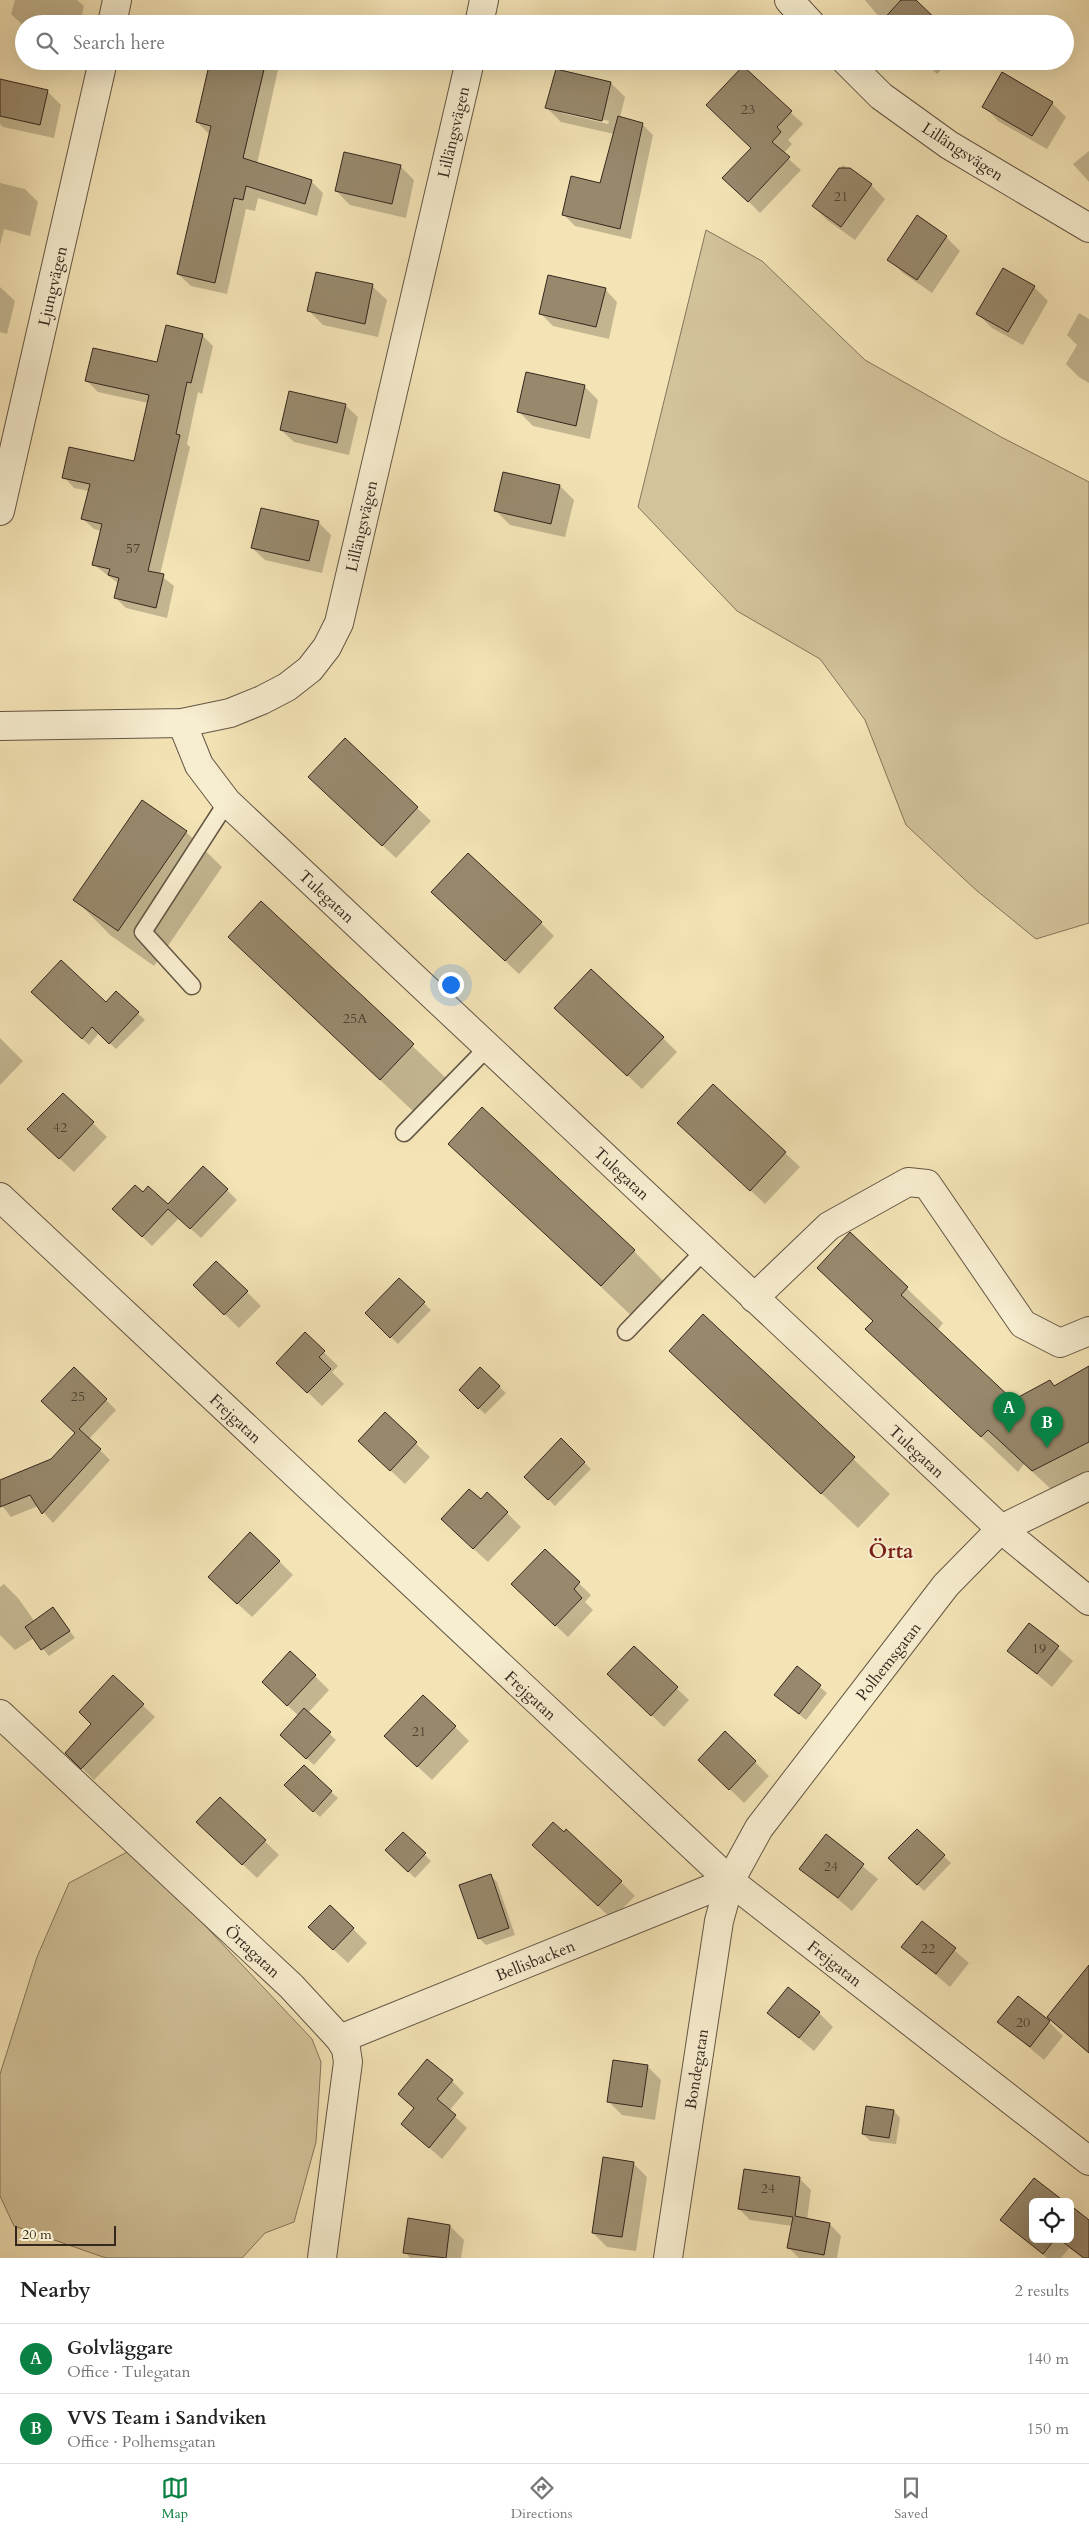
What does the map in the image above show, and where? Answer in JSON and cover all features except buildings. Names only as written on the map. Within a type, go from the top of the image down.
[{"type":"street","points":[[114,15],[117,0]]},
{"type":"street","points":[[481,15],[484,0]]},
{"type":"street","points":[[789,0],[802,15]]},
{"type":"street","name":"Ljungvägen","points":[[0,511],[101,70]]},
{"type":"street","name":"Lillängsvägen","points":[[0,726],[182,723],[230,712],[262,700],[288,687],[310,669],[327,647],[339,623],[468,70]]},
{"type":"street","name":"Lillängsvägen","points":[[855,70],[881,96],[949,145],[1089,228]]},
{"type":"street","name":"Tulegatan","points":[[182,723],[199,765],[227,802],[1001,1529],[1089,1601]]},
{"type":"street","points":[[754,1298],[829,1226],[908,1182],[927,1184],[1023,1324],[1060,1343],[1089,1331]]},
{"type":"street","name":"Frejgatan","points":[[0,1197],[730,1881],[1089,2161]]},
{"type":"street","name":"Polhemsgatan","points":[[730,1881],[759,1828],[946,1585],[1001,1529],[1089,1486]]},
{"type":"street","name":"Örtagatan","points":[[0,1714],[322,2016],[346,2049],[348,2062],[322,2258]]},
{"type":"street","name":"Bellisbacken","points":[[340,2039],[730,1881]]},
{"type":"street","name":"Bondegatan","points":[[668,2258],[719,1921],[730,1881]]},
{"type":"lane","points":[[192,986],[143,932],[227,802]]},
{"type":"lane","points":[[404,1134],[488,1047]]},
{"type":"lane","points":[[626,1332],[704,1251]]},
{"type":"shaded area","points":[[706,230],[762,261],[865,360],[1001,437],[1089,482],[1089,923],[1036,939],[976,890],[906,825],[865,720],[820,659],[737,611],[638,507]]},
{"type":"shaded area","points":[[129,1851],[162,1880],[312,2039],[321,2062],[316,2142],[294,2222],[265,2233],[242,2258],[106,2258],[14,2226],[0,2196],[0,2074],[37,1957],[69,1883]]},
{"type":"place","name":"Golvläggare","points":[[1009,1433]]},
{"type":"place","name":"VVS Team i Sandviken","points":[[1047,1448]]},
{"type":"district","name":"Örta","points":[[891,1551]]}]
